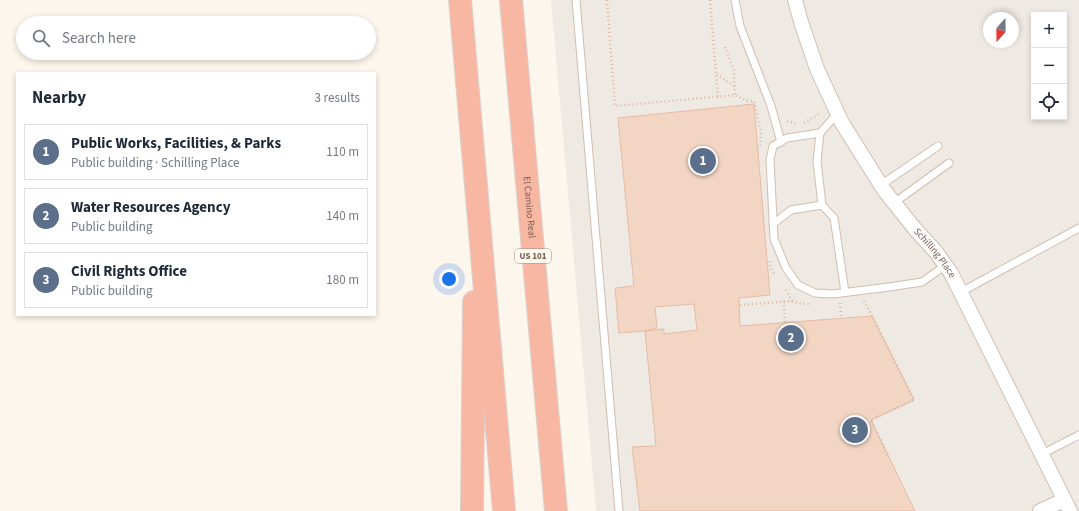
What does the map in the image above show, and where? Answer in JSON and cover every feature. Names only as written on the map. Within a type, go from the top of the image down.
[{"type":"highway","points":[[460,0],[504,511]]},
{"type":"highway","name":"El Camino Real","points":[[511,0],[556,511]]},
{"type":"highway","points":[[472,511],[474,311],[477,199]]},
{"type":"street","name":"Schilling Place","points":[[795,0],[817,69],[842,123],[894,203],[946,265],[961,292],[1067,506]]},
{"type":"street","points":[[1040,511],[1067,506]]},
{"type":"lane","points":[[576,0],[619,511]]},
{"type":"lane","points":[[735,0],[740,26],[771,106],[780,142]]},
{"type":"lane","points":[[838,113],[820,133],[818,161],[822,205],[834,218],[845,292]]},
{"type":"lane","points":[[820,133],[787,138],[774,146],[770,160],[774,239],[786,268],[798,284],[815,293],[834,294],[922,282],[946,265]]},
{"type":"lane","points":[[881,185],[938,146]]},
{"type":"lane","points":[[894,203],[949,163]]},
{"type":"lane","points":[[773,224],[791,210],[822,205]]},
{"type":"lane","points":[[961,292],[1079,228]]},
{"type":"lane","points":[[1042,454],[1079,435]]},
{"type":"path","points":[[607,0],[615,106],[735,95],[747,101],[754,101],[761,132],[759,151]]},
{"type":"path","points":[[710,0],[718,97]]},
{"type":"path","points":[[724,47],[734,71],[735,95]]},
{"type":"path","points":[[716,74],[734,86]]},
{"type":"path","points":[[787,120],[796,124],[802,124],[819,114]]},
{"type":"path","points":[[769,260],[770,267],[779,279]]},
{"type":"path","points":[[783,285],[792,301]]},
{"type":"path","points":[[863,300],[914,400],[870,420],[888,456]]},
{"type":"path","points":[[784,301],[785,323]]},
{"type":"path","points":[[740,305],[784,301],[810,304]]},
{"type":"path","points":[[841,318],[840,303],[848,302]]},
{"type":"shaded area","points":[[551,0],[1079,0],[1079,511],[596,511]]},
{"type":"building","points":[[754,104],[770,295],[739,298],[740,326],[872,316],[914,400],[871,420],[915,511],[640,511],[632,447],[656,446],[645,331],[619,333],[615,288],[634,286],[618,118]],"holes":[[[694,304],[697,330],[664,334],[664,329],[645,331],[657,328],[655,307]]]},
{"type":"place","name":"Public Works, Facilities, & Parks","points":[[703,161]]},
{"type":"place","name":"Water Resources Agency","points":[[791,338]]},
{"type":"place","name":"Civil Rights Office","points":[[855,430]]}]
